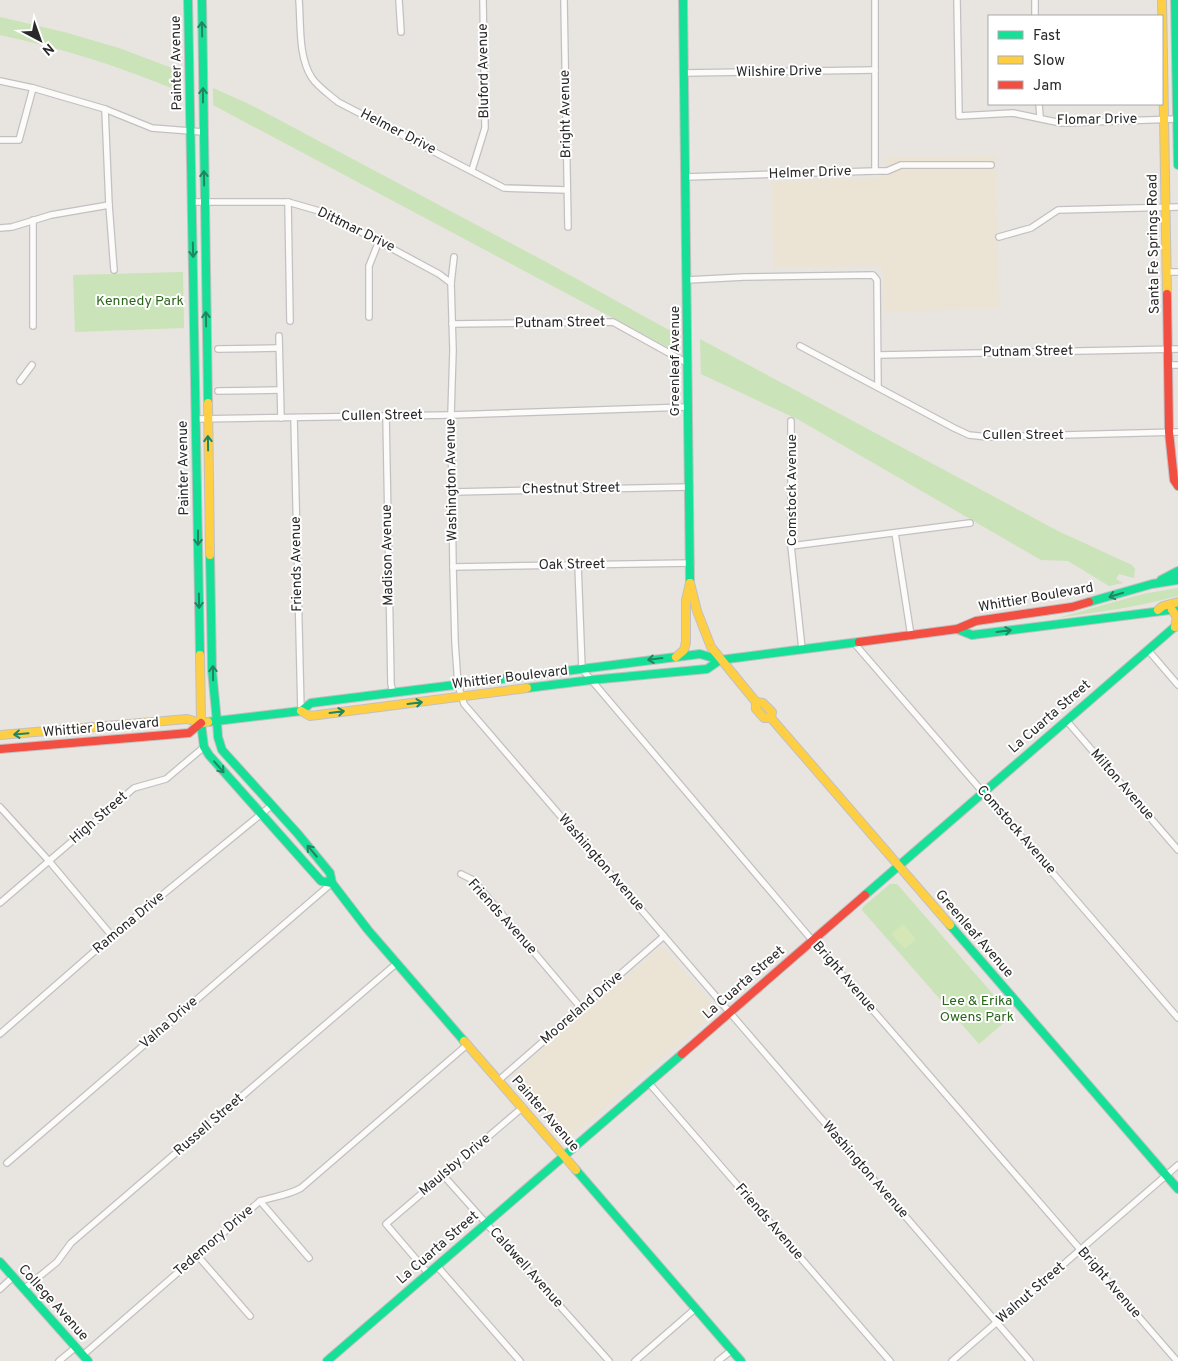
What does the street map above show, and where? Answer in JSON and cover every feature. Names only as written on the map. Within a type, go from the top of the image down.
[{"type":"main road","name":"Painter Avenue","points":[[188,0],[201,723],[204,747],[261,815],[321,881],[332,883]]},
{"type":"main road","name":"Painter Avenue","points":[[202,0],[212,670],[218,736],[222,750],[298,834],[330,873],[332,883],[368,930],[741,1361]]},
{"type":"main road","name":"Greenleaf Avenue","points":[[683,0],[690,583],[705,634],[720,660],[756,702],[764,703],[772,712],[771,718],[1178,1189]]},
{"type":"main road","name":"Santa Fe Springs Road","points":[[1162,0],[1162,15]]},
{"type":"main road","name":"Santa Fe Springs Road","points":[[1175,0],[1178,73],[1178,165]]},
{"type":"main road","name":"Santa Fe Springs Road","points":[[1163,36],[1169,432],[1174,480],[1178,486]]},
{"type":"main road","points":[[197,456],[202,463],[203,488],[209,494]]},
{"type":"main road","points":[[1152,584],[1178,570]]},
{"type":"main road","name":"Whittier Boulevard","points":[[0,736],[187,719],[201,723],[217,722],[301,711],[311,703],[700,654],[720,660],[957,630],[976,621],[1072,607],[1152,584],[1178,580]]},
{"type":"main road","points":[[676,657],[684,650],[686,642],[686,600],[690,583]]},
{"type":"main road","name":"Whittier Boulevard","points":[[957,630],[972,634],[1157,610],[1176,605]]},
{"type":"main road","points":[[1176,605],[1176,626]]},
{"type":"main road","name":"La Cuarta Street","points":[[327,1361],[1176,626]]},
{"type":"main road","name":"Whittier Boulevard","points":[[301,711],[310,716],[591,680],[707,669],[720,660]]},
{"type":"main road","name":"Whittier Boulevard","points":[[0,748],[190,733],[201,723]]},
{"type":"main road","name":"College Avenue","points":[[0,1262],[86,1358]]},
{"type":"street","name":"Helmer Drive","points":[[300,0],[304,58],[312,77],[338,102],[504,188],[567,190]]},
{"type":"street","points":[[400,0],[400,32]]},
{"type":"street","name":"Bluford Avenue","points":[[472,170],[485,128],[482,0]]},
{"type":"street","name":"Bright Avenue","points":[[564,0],[568,227]]},
{"type":"street","points":[[875,0],[875,171]]},
{"type":"street","name":"Flomar Drive","points":[[957,0],[959,116],[1013,113],[1061,123],[1177,119]]},
{"type":"street","points":[[1034,0],[1035,15]]},
{"type":"street","name":"Wilshire Drive","points":[[684,73],[875,70]]},
{"type":"street","points":[[1164,71],[1178,73]]},
{"type":"street","points":[[0,81],[33,88],[105,109],[152,128],[203,132]]},
{"type":"street","points":[[0,140],[19,140],[33,88]]},
{"type":"street","points":[[1039,105],[1040,118]]},
{"type":"street","points":[[105,109],[114,270]]},
{"type":"street","name":"Helmer Drive","points":[[685,177],[886,171],[901,165],[991,165]]},
{"type":"street","name":"Dittmar Drive","points":[[192,202],[288,202],[326,213],[439,274],[451,283]]},
{"type":"street","points":[[288,202],[290,321]]},
{"type":"street","points":[[0,228],[51,215],[109,205]]},
{"type":"street","points":[[999,237],[1030,228],[1058,210],[1178,207]]},
{"type":"street","points":[[33,220],[33,326]]},
{"type":"street","points":[[369,317],[369,266],[379,241]]},
{"type":"street","name":"Washington Avenue","points":[[454,257],[451,283],[453,566],[458,685],[464,704],[1030,1361]]},
{"type":"street","points":[[1168,272],[1178,272]]},
{"type":"street","points":[[687,280],[752,276],[873,274],[877,280],[878,386]]},
{"type":"street","name":"Putnam Street","points":[[452,324],[613,322],[688,363]]},
{"type":"street","points":[[279,336],[281,418]]},
{"type":"street","name":"Cullen Street","points":[[800,346],[969,435],[988,437],[1178,432]]},
{"type":"street","points":[[218,349],[279,348]]},
{"type":"street","name":"Putnam Street","points":[[878,354],[1178,349]]},
{"type":"street","points":[[1169,366],[1178,365]]},
{"type":"street","points":[[20,381],[32,366]]},
{"type":"street","points":[[218,391],[280,390]]},
{"type":"street","name":"Cullen Street","points":[[196,420],[451,416],[688,407]]},
{"type":"street","name":"Madison Avenue","points":[[386,416],[391,684],[393,693]]},
{"type":"street","name":"Friends Avenue","points":[[294,418],[301,711]]},
{"type":"street","name":"Comstock Avenue","points":[[791,421],[792,546],[802,649]]},
{"type":"street","name":"Chestnut Street","points":[[453,492],[690,487]]},
{"type":"street","points":[[792,546],[970,524]]},
{"type":"street","points":[[895,533],[911,636]]},
{"type":"street","name":"Oak Street","points":[[453,566],[691,563]]},
{"type":"street","points":[[578,565],[582,669]]},
{"type":"street","name":"Comstock Avenue","points":[[854,643],[1178,1018]]},
{"type":"street","points":[[1148,650],[1178,685]]},
{"type":"street","name":"Bright Avenue","points":[[582,669],[812,940],[1177,1361]]},
{"type":"street","name":"Milton Avenue","points":[[1066,720],[1178,850]]},
{"type":"street","name":"High Street","points":[[0,903],[134,788],[166,779],[204,747]]},
{"type":"street","name":"Ramona Drive","points":[[0,1034],[112,936],[271,806]]},
{"type":"street","points":[[0,807],[49,861],[112,936]]},
{"type":"street","name":"Friends Avenue","points":[[461,874],[472,880],[581,1008]]},
{"type":"street","name":"Valna Drive","points":[[6,1163],[332,883]]},
{"type":"street","name":"Mooreland Drive","points":[[499,1080],[664,936]]},
{"type":"street","name":"Russell Street","points":[[24,1289],[56,1262],[70,1244],[397,963]]},
{"type":"street","name":"Tedemory Drive","points":[[86,1358],[197,1255],[260,1201],[294,1192],[301,1188],[468,1044]]},
{"type":"street","name":"Friends Avenue","points":[[648,1082],[890,1361]]},
{"type":"street","name":"Maulsby Drive","points":[[428,1273],[386,1224],[523,1107]]},
{"type":"street","name":"Walnut Street","points":[[952,1361],[1178,1165]]},
{"type":"street","name":"Caldwell Avenue","points":[[443,1175],[609,1361]]},
{"type":"street","points":[[260,1201],[309,1258]]},
{"type":"street","points":[[197,1255],[250,1316]]},
{"type":"street","points":[[437,1266],[520,1361]]},
{"type":"street","points":[[0,1289],[14,1277]]},
{"type":"street","points":[[635,1361],[696,1308]]},
{"type":"street","points":[[59,1361],[76,1347]]},
{"type":"street","points":[[718,1361],[732,1350]]},
{"type":"shaded area","points":[[996,156],[999,308],[884,312],[883,272],[880,266],[773,268],[771,182],[880,178],[884,174],[886,158]]},
{"type":"shaded area","points":[[663,947],[715,1008],[715,1012],[570,1138],[566,1139],[514,1078],[514,1074]]},
{"type":"green space","points":[[0,17],[64,32],[119,48],[180,71],[176,79],[180,83],[181,92],[137,74],[92,59],[0,35]]},
{"type":"green space","points":[[213,88],[251,105],[548,263],[676,334],[671,349],[213,105]]},
{"type":"green space","name":"Kennedy Park","points":[[183,272],[184,328],[75,332],[73,275]]},
{"type":"green space","points":[[700,339],[1058,531],[1132,565],[1135,569],[1134,578],[1119,574],[1116,579],[1123,583],[1109,586],[1068,561],[1041,560],[799,420],[701,374]]},
{"type":"green space","points":[[1178,588],[1178,596],[1163,600],[1057,618],[1143,594]]},
{"type":"green space","name":"Lee & Erika Owens Park","points":[[890,884],[897,884],[1012,1016],[979,1044],[862,910],[863,907]]},
{"type":"green space","points":[[903,924],[916,939],[905,949],[891,934]]},
{"type":"traffic: fast","points":[[188,0],[200,655]]},
{"type":"traffic: fast","points":[[202,0],[208,403]]},
{"type":"traffic: fast","points":[[683,0],[690,583]]},
{"type":"traffic: fast","points":[[1175,0],[1178,165]]},
{"type":"traffic: fast","points":[[210,555],[212,670],[217,722]]},
{"type":"traffic: fast","points":[[1161,580],[1178,571]]},
{"type":"traffic: fast","points":[[1089,602],[1152,584],[1178,580]]},
{"type":"traffic: fast","points":[[957,629],[972,635],[1178,609]]},
{"type":"traffic: fast","points":[[865,895],[1178,624]]},
{"type":"traffic: fast","points":[[208,722],[301,711],[311,703],[700,654],[720,660],[859,642]]},
{"type":"traffic: fast","points":[[527,688],[707,669],[720,660]]},
{"type":"traffic: fast","points":[[217,722],[218,737],[222,750],[298,834],[330,873],[332,883],[368,930],[464,1041]]},
{"type":"traffic: fast","points":[[201,723],[204,747],[209,755],[321,881],[332,883]]},
{"type":"traffic: fast","points":[[950,925],[1178,1189]]},
{"type":"traffic: fast","points":[[327,1361],[682,1054]]},
{"type":"traffic: fast","points":[[576,1170],[741,1361]]},
{"type":"traffic: fast","points":[[0,1262],[88,1361]]},
{"type":"traffic: slow","points":[[1162,0],[1162,15]]},
{"type":"traffic: slow","points":[[1163,59],[1167,294]]},
{"type":"traffic: slow","points":[[208,403],[210,555]]},
{"type":"traffic: slow","points":[[690,583],[697,611],[711,647],[756,702],[756,709],[764,718],[771,718]]},
{"type":"traffic: slow","points":[[676,657],[684,650],[686,642],[686,600],[690,583]]},
{"type":"traffic: slow","points":[[1158,610],[1163,606],[1178,602]]},
{"type":"traffic: slow","points":[[1172,610],[1177,617],[1175,627]]},
{"type":"traffic: slow","points":[[200,655],[201,723]]},
{"type":"traffic: slow","points":[[301,711],[310,716],[527,688]]},
{"type":"traffic: slow","points":[[756,702],[763,703],[772,712],[771,718],[950,925]]},
{"type":"traffic: slow","points":[[0,735],[187,719],[201,723],[208,722]]},
{"type":"traffic: slow","points":[[464,1041],[576,1170]]},
{"type":"traffic: jam","points":[[1167,294],[1169,432],[1174,480],[1178,486]]},
{"type":"traffic: jam","points":[[859,642],[957,629],[976,621],[1072,607],[1089,602]]},
{"type":"traffic: jam","points":[[0,749],[189,733],[201,723]]},
{"type":"traffic: jam","points":[[682,1054],[865,895]]}]
